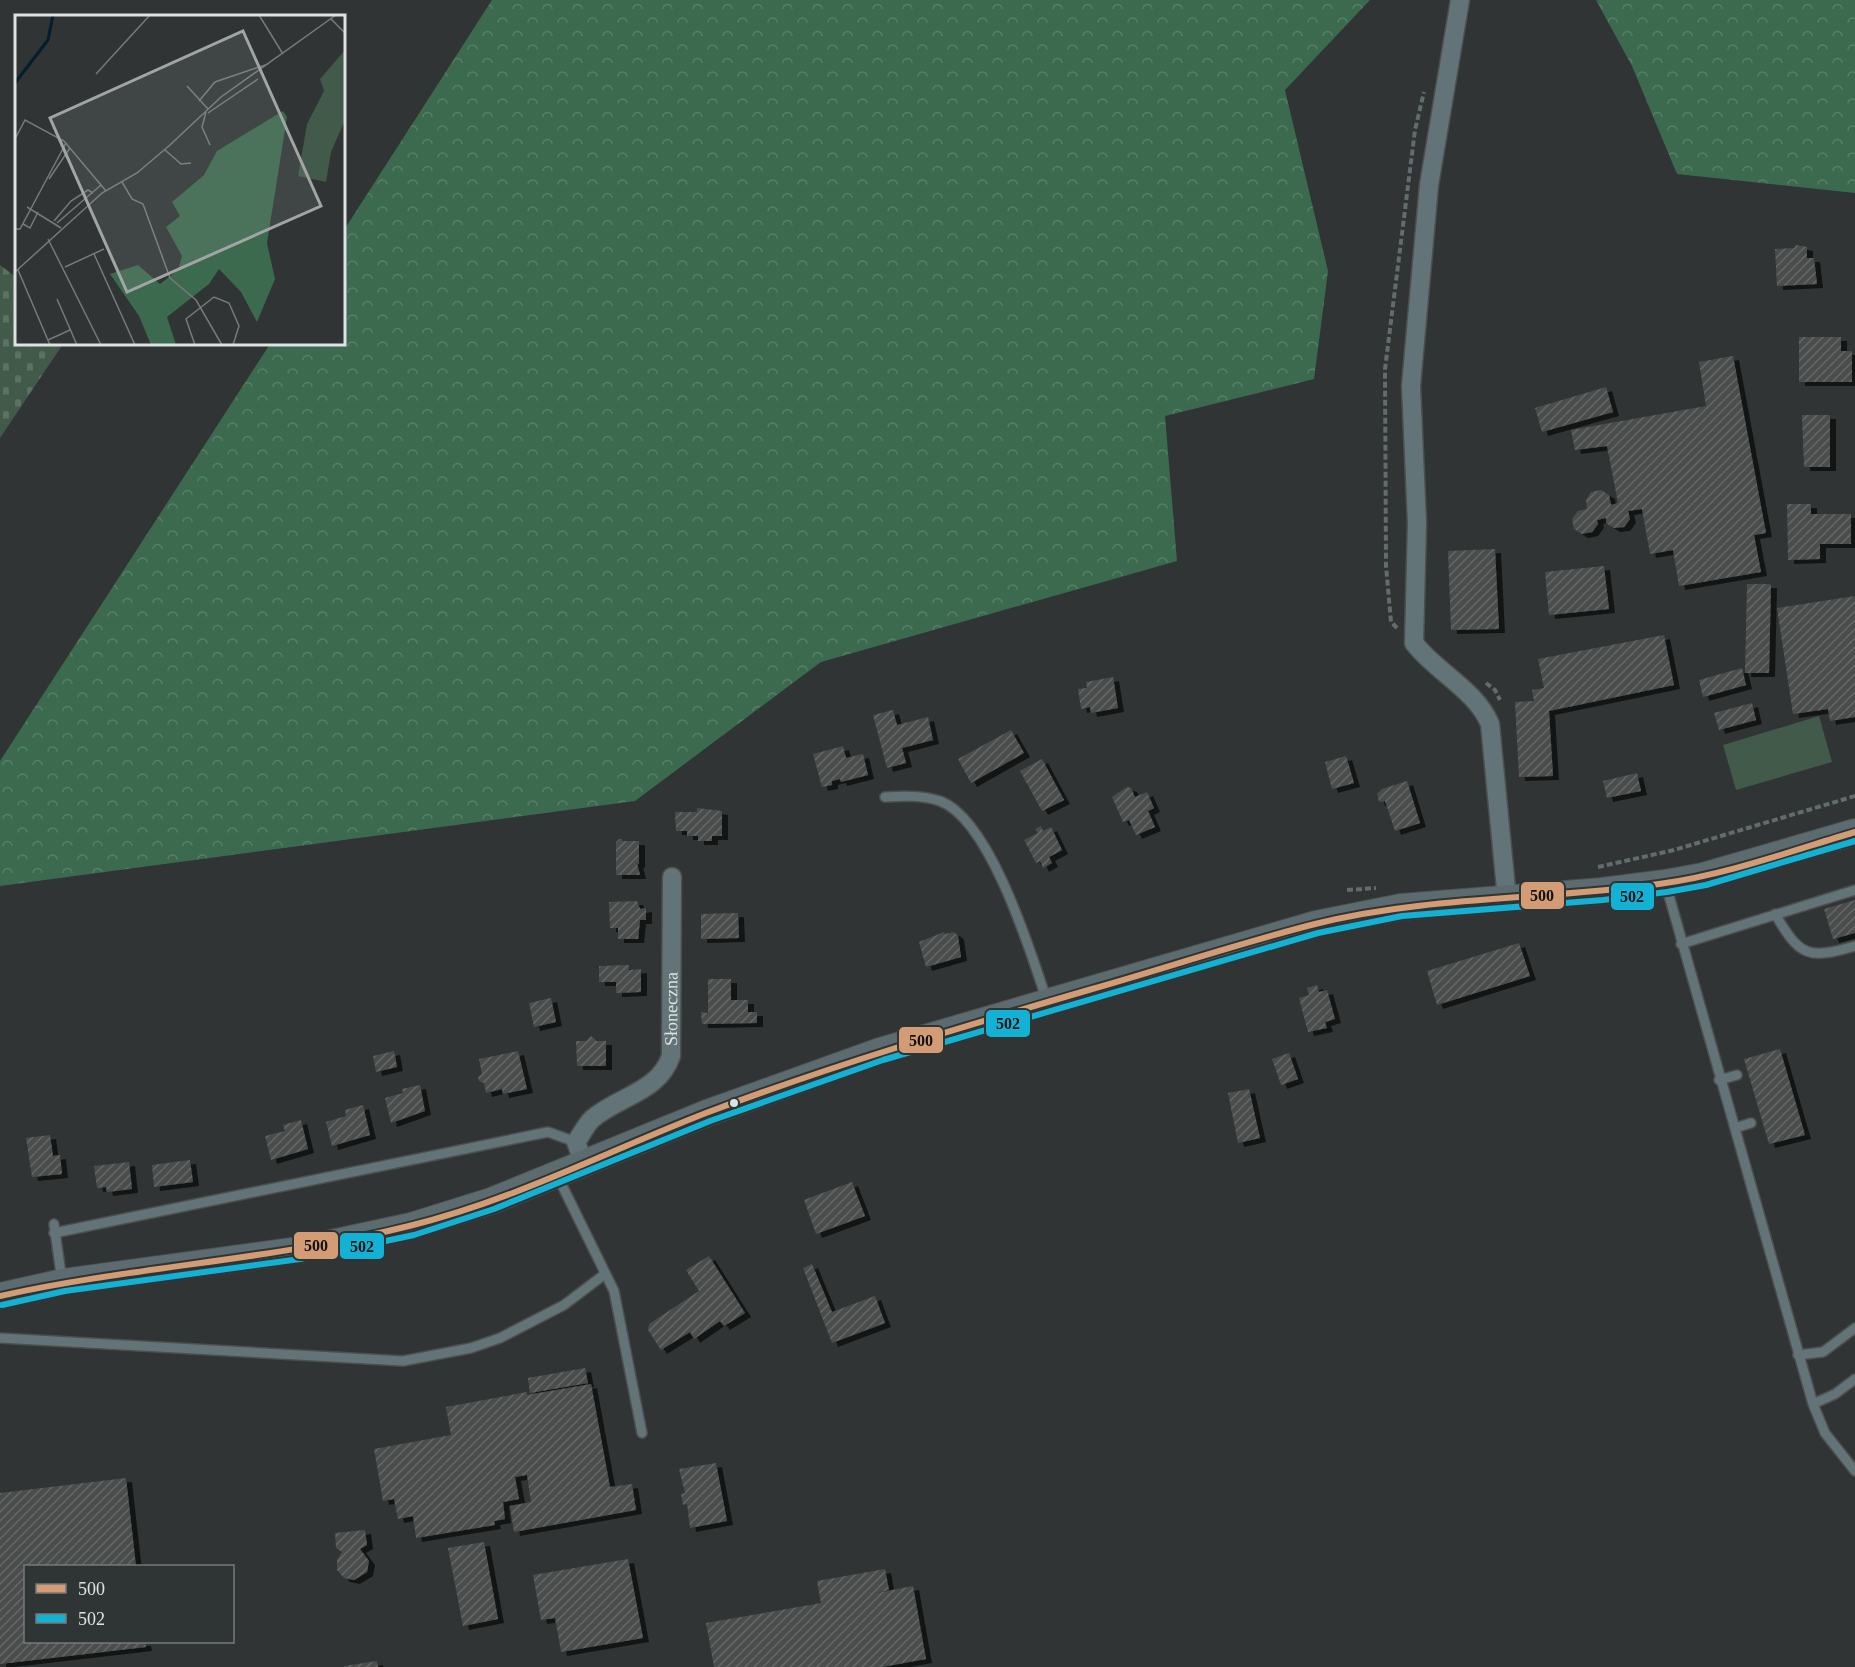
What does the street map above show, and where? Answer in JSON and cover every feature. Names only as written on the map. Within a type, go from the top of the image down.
[{"type":"street","points":[[1460,0],[1429,185],[1411,386],[1417,534],[1414,643],[1433,664],[1476,701],[1490,724],[1507,899]]},
{"type":"street","points":[[0,1296],[63,1282],[299,1250],[355,1239],[446,1216],[557,1175],[580,1153],[707,1113],[841,1064],[1047,1000],[1351,916],[1401,908],[1665,883],[1703,876],[1855,832]]},
{"type":"street","name":"Słoneczna","points":[[580,1153],[592,1119],[655,1082],[668,1066],[672,1045],[672,877]]},
{"type":"lane","points":[[885,797],[907,796],[941,802],[956,812],[972,829],[1009,891],[1047,1000]]},
{"type":"lane","points":[[1665,883],[1719,1080],[1735,1128],[1813,1404],[1826,1433],[1855,1471]]},
{"type":"lane","points":[[1681,944],[1855,890]]},
{"type":"lane","points":[[1775,914],[1791,943],[1807,953],[1829,954],[1855,946]]},
{"type":"lane","points":[[1719,1080],[1737,1075]]},
{"type":"lane","points":[[1735,1128],[1751,1123]]},
{"type":"lane","points":[[63,1282],[54,1229],[548,1132],[580,1153]]},
{"type":"lane","points":[[557,1175],[614,1291],[642,1433]]},
{"type":"lane","points":[[0,1338],[403,1361],[471,1348],[500,1338],[564,1305],[604,1274]]},
{"type":"lane","points":[[1798,1355],[1823,1352],[1855,1328]]},
{"type":"lane","points":[[1813,1404],[1835,1394],[1855,1379]]},
{"type":"path","points":[[1477,677],[1494,690],[1502,710]]},
{"type":"path","points":[[1597,868],[1674,850],[1855,796]]},
{"type":"path","points":[[1347,890],[1381,888]]},
{"type":"green space","points":[[492,0],[1370,0],[1285,90],[1328,271],[1314,379],[1165,416],[1177,561],[821,662],[635,801],[0,886],[0,761],[269,345],[345,345],[345,228]]},
{"type":"green space","points":[[1596,0],[1855,0],[1855,193],[1677,174],[1632,66]]},
{"type":"green space","points":[[0,265],[15,276],[15,345],[62,345],[0,438]]},
{"type":"green space","points":[[1819,716],[1832,762],[1736,790],[1723,745]]},
{"type":"building","points":[[1796,245],[1807,247],[1807,258],[1814,258],[1817,284],[1777,286],[1775,249],[1794,248]]},
{"type":"building","points":[[1799,337],[1841,337],[1841,351],[1852,351],[1852,382],[1799,382]]},
{"type":"building","points":[[1733,356],[1766,533],[1754,535],[1761,572],[1679,586],[1673,550],[1650,554],[1642,509],[1628,511],[1630,519],[1624,527],[1614,528],[1606,523],[1606,518],[1597,520],[1598,524],[1592,532],[1582,534],[1574,529],[1572,519],[1578,511],[1587,509],[1586,500],[1591,492],[1601,490],[1609,495],[1611,505],[1618,503],[1607,446],[1575,450],[1571,430],[1706,406],[1699,362]]},
{"type":"building","points":[[1606,387],[1613,412],[1542,432],[1535,408]]},
{"type":"building","points":[[1802,415],[1830,415],[1830,467],[1804,467]]},
{"type":"building","points":[[1787,504],[1811,504],[1811,514],[1851,514],[1851,544],[1820,544],[1820,559],[1788,560]]},
{"type":"building","points":[[1495,549],[1499,629],[1451,630],[1448,551]]},
{"type":"building","points":[[1604,566],[1609,609],[1549,615],[1545,572]]},
{"type":"building","points":[[1747,584],[1771,584],[1769,673],[1745,673]]},
{"type":"building","points":[[1855,596],[1855,717],[1830,721],[1828,709],[1793,714],[1777,608]]},
{"type":"building","points":[[1664,635],[1674,685],[1549,711],[1553,776],[1519,777],[1515,702],[1534,701],[1532,690],[1544,688],[1538,659]]},
{"type":"building","points":[[1742,668],[1746,685],[1703,697],[1699,680]]},
{"type":"building","points":[[1113,677],[1118,708],[1091,713],[1090,707],[1081,709],[1078,689],[1087,688],[1086,682]]},
{"type":"building","points":[[1752,703],[1756,720],[1719,730],[1714,713]]},
{"type":"building","points":[[893,710],[897,725],[928,717],[933,740],[902,748],[906,763],[887,768],[873,715]]},
{"type":"building","points":[[1011,730],[1024,753],[971,783],[958,759]]},
{"type":"building","points":[[843,746],[846,758],[863,754],[868,775],[841,782],[840,779],[832,781],[832,785],[822,787],[813,754]]},
{"type":"building","points":[[1346,756],[1354,783],[1332,789],[1325,762]]},
{"type":"building","points":[[1042,759],[1064,800],[1042,811],[1020,771]]},
{"type":"building","points":[[1637,773],[1641,791],[1607,798],[1603,781]]},
{"type":"building","points":[[1407,781],[1420,823],[1395,831],[1385,801],[1379,802],[1377,794],[1382,789]]},
{"type":"building","points":[[1127,787],[1131,788],[1135,797],[1147,792],[1154,808],[1148,811],[1155,827],[1136,835],[1129,820],[1123,822],[1112,797]]},
{"type":"building","points":[[697,808],[722,811],[722,836],[712,836],[712,841],[698,841],[698,836],[687,836],[687,831],[676,831],[675,812],[697,812]]},
{"type":"building","points":[[1041,826],[1043,831],[1051,827],[1062,850],[1049,857],[1052,863],[1043,868],[1040,861],[1036,863],[1024,840],[1038,833],[1035,829]]},
{"type":"building","points":[[619,839],[639,841],[639,864],[637,863],[640,875],[616,875],[616,842]]},
{"type":"building","points":[[1855,900],[1855,933],[1833,939],[1824,909]]},
{"type":"building","points":[[637,901],[640,909],[646,908],[646,920],[640,920],[638,939],[618,939],[618,928],[610,928],[609,902]]},
{"type":"building","points":[[738,913],[739,938],[701,939],[701,914]]},
{"type":"building","points":[[944,932],[945,934],[954,932],[958,936],[961,957],[926,967],[919,942]]},
{"type":"building","points":[[1519,943],[1530,976],[1437,1005],[1427,971]]},
{"type":"building","points":[[629,965],[629,970],[641,969],[641,992],[616,993],[616,982],[599,982],[599,966]]},
{"type":"building","points":[[708,979],[731,979],[731,1000],[748,1000],[748,1012],[757,1012],[757,1023],[702,1024],[701,1012],[708,1013]]},
{"type":"building","points":[[1317,985],[1319,992],[1327,990],[1335,1019],[1325,1022],[1327,1028],[1308,1032],[1299,998],[1309,995],[1307,988]]},
{"type":"building","points":[[551,998],[556,1022],[534,1027],[529,1003]]},
{"type":"building","points":[[591,1036],[597,1041],[606,1041],[606,1066],[577,1066],[576,1041],[586,1041]]},
{"type":"building","points":[[1780,1049],[1805,1135],[1769,1144],[1744,1059]]},
{"type":"building","points":[[394,1051],[397,1067],[376,1072],[373,1056]]},
{"type":"building","points":[[518,1051],[527,1089],[503,1094],[502,1089],[486,1093],[484,1083],[479,1081],[478,1077],[482,1074],[479,1059]]},
{"type":"building","points":[[1289,1053],[1298,1079],[1281,1085],[1272,1059]]},
{"type":"building","points":[[420,1085],[425,1111],[391,1123],[385,1098],[403,1093],[402,1089]]},
{"type":"building","points":[[1249,1089],[1260,1138],[1238,1143],[1228,1093]]},
{"type":"building","points":[[363,1105],[370,1135],[332,1146],[326,1122],[346,1116],[345,1110]]},
{"type":"building","points":[[301,1120],[308,1149],[271,1160],[265,1136],[285,1131],[283,1125]]},
{"type":"building","points":[[50,1135],[53,1156],[60,1155],[62,1174],[32,1177],[26,1138]]},
{"type":"building","points":[[190,1160],[193,1182],[154,1187],[152,1165]]},
{"type":"building","points":[[129,1162],[132,1189],[107,1192],[106,1187],[97,1188],[94,1166]]},
{"type":"building","points":[[852,1182],[865,1216],[816,1234],[804,1200]]},
{"type":"building","points":[[709,1256],[745,1313],[724,1326],[720,1321],[694,1339],[690,1332],[661,1350],[648,1330],[649,1324],[699,1291],[686,1270]]},
{"type":"building","points":[[812,1264],[832,1312],[875,1296],[885,1323],[832,1343],[803,1268]]},
{"type":"building","points":[[585,1368],[588,1383],[530,1393],[528,1378]]},
{"type":"building","points":[[591,1384],[610,1487],[632,1484],[636,1510],[514,1532],[510,1506],[531,1502],[527,1475],[515,1477],[519,1499],[503,1502],[505,1519],[494,1521],[495,1525],[416,1538],[413,1516],[398,1519],[394,1499],[383,1501],[374,1449],[451,1435],[446,1407],[527,1392],[527,1395]]},
{"type":"building","points":[[716,1463],[727,1521],[690,1528],[687,1504],[683,1505],[681,1494],[685,1493],[679,1469]]},
{"type":"building","points":[[126,1478],[136,1565],[24,1565],[24,1643],[145,1643],[146,1647],[0,1664],[0,1493]]},
{"type":"building","points":[[365,1530],[367,1545],[360,1549],[369,1561],[367,1572],[354,1580],[344,1578],[337,1570],[337,1560],[342,1552],[336,1548],[335,1533]]},
{"type":"building","points":[[484,1542],[498,1619],[463,1626],[448,1548]]},
{"type":"building","points":[[628,1559],[643,1638],[561,1652],[555,1618],[541,1620],[533,1575]]},
{"type":"building","points":[[885,1569],[889,1590],[871,1594],[913,1586],[926,1659],[882,1667],[714,1667],[706,1623],[821,1603],[817,1581]]},
{"type":"building","points":[[377,1661],[378,1667],[344,1667],[344,1666]]},
{"type":"transit line","name":"500","points":[[0,1296],[102,1277],[358,1238],[447,1216],[522,1189],[706,1113],[802,1079],[898,1047],[1315,924],[1400,908],[1616,889],[1684,880],[1758,862],[1855,832]]},
{"type":"transit line","name":"502","points":[[2,1305],[65,1291],[300,1259],[414,1235],[494,1209],[710,1121],[883,1060],[1318,933],[1402,916],[1603,900],[1667,892],[1706,885],[1855,841]]}]
